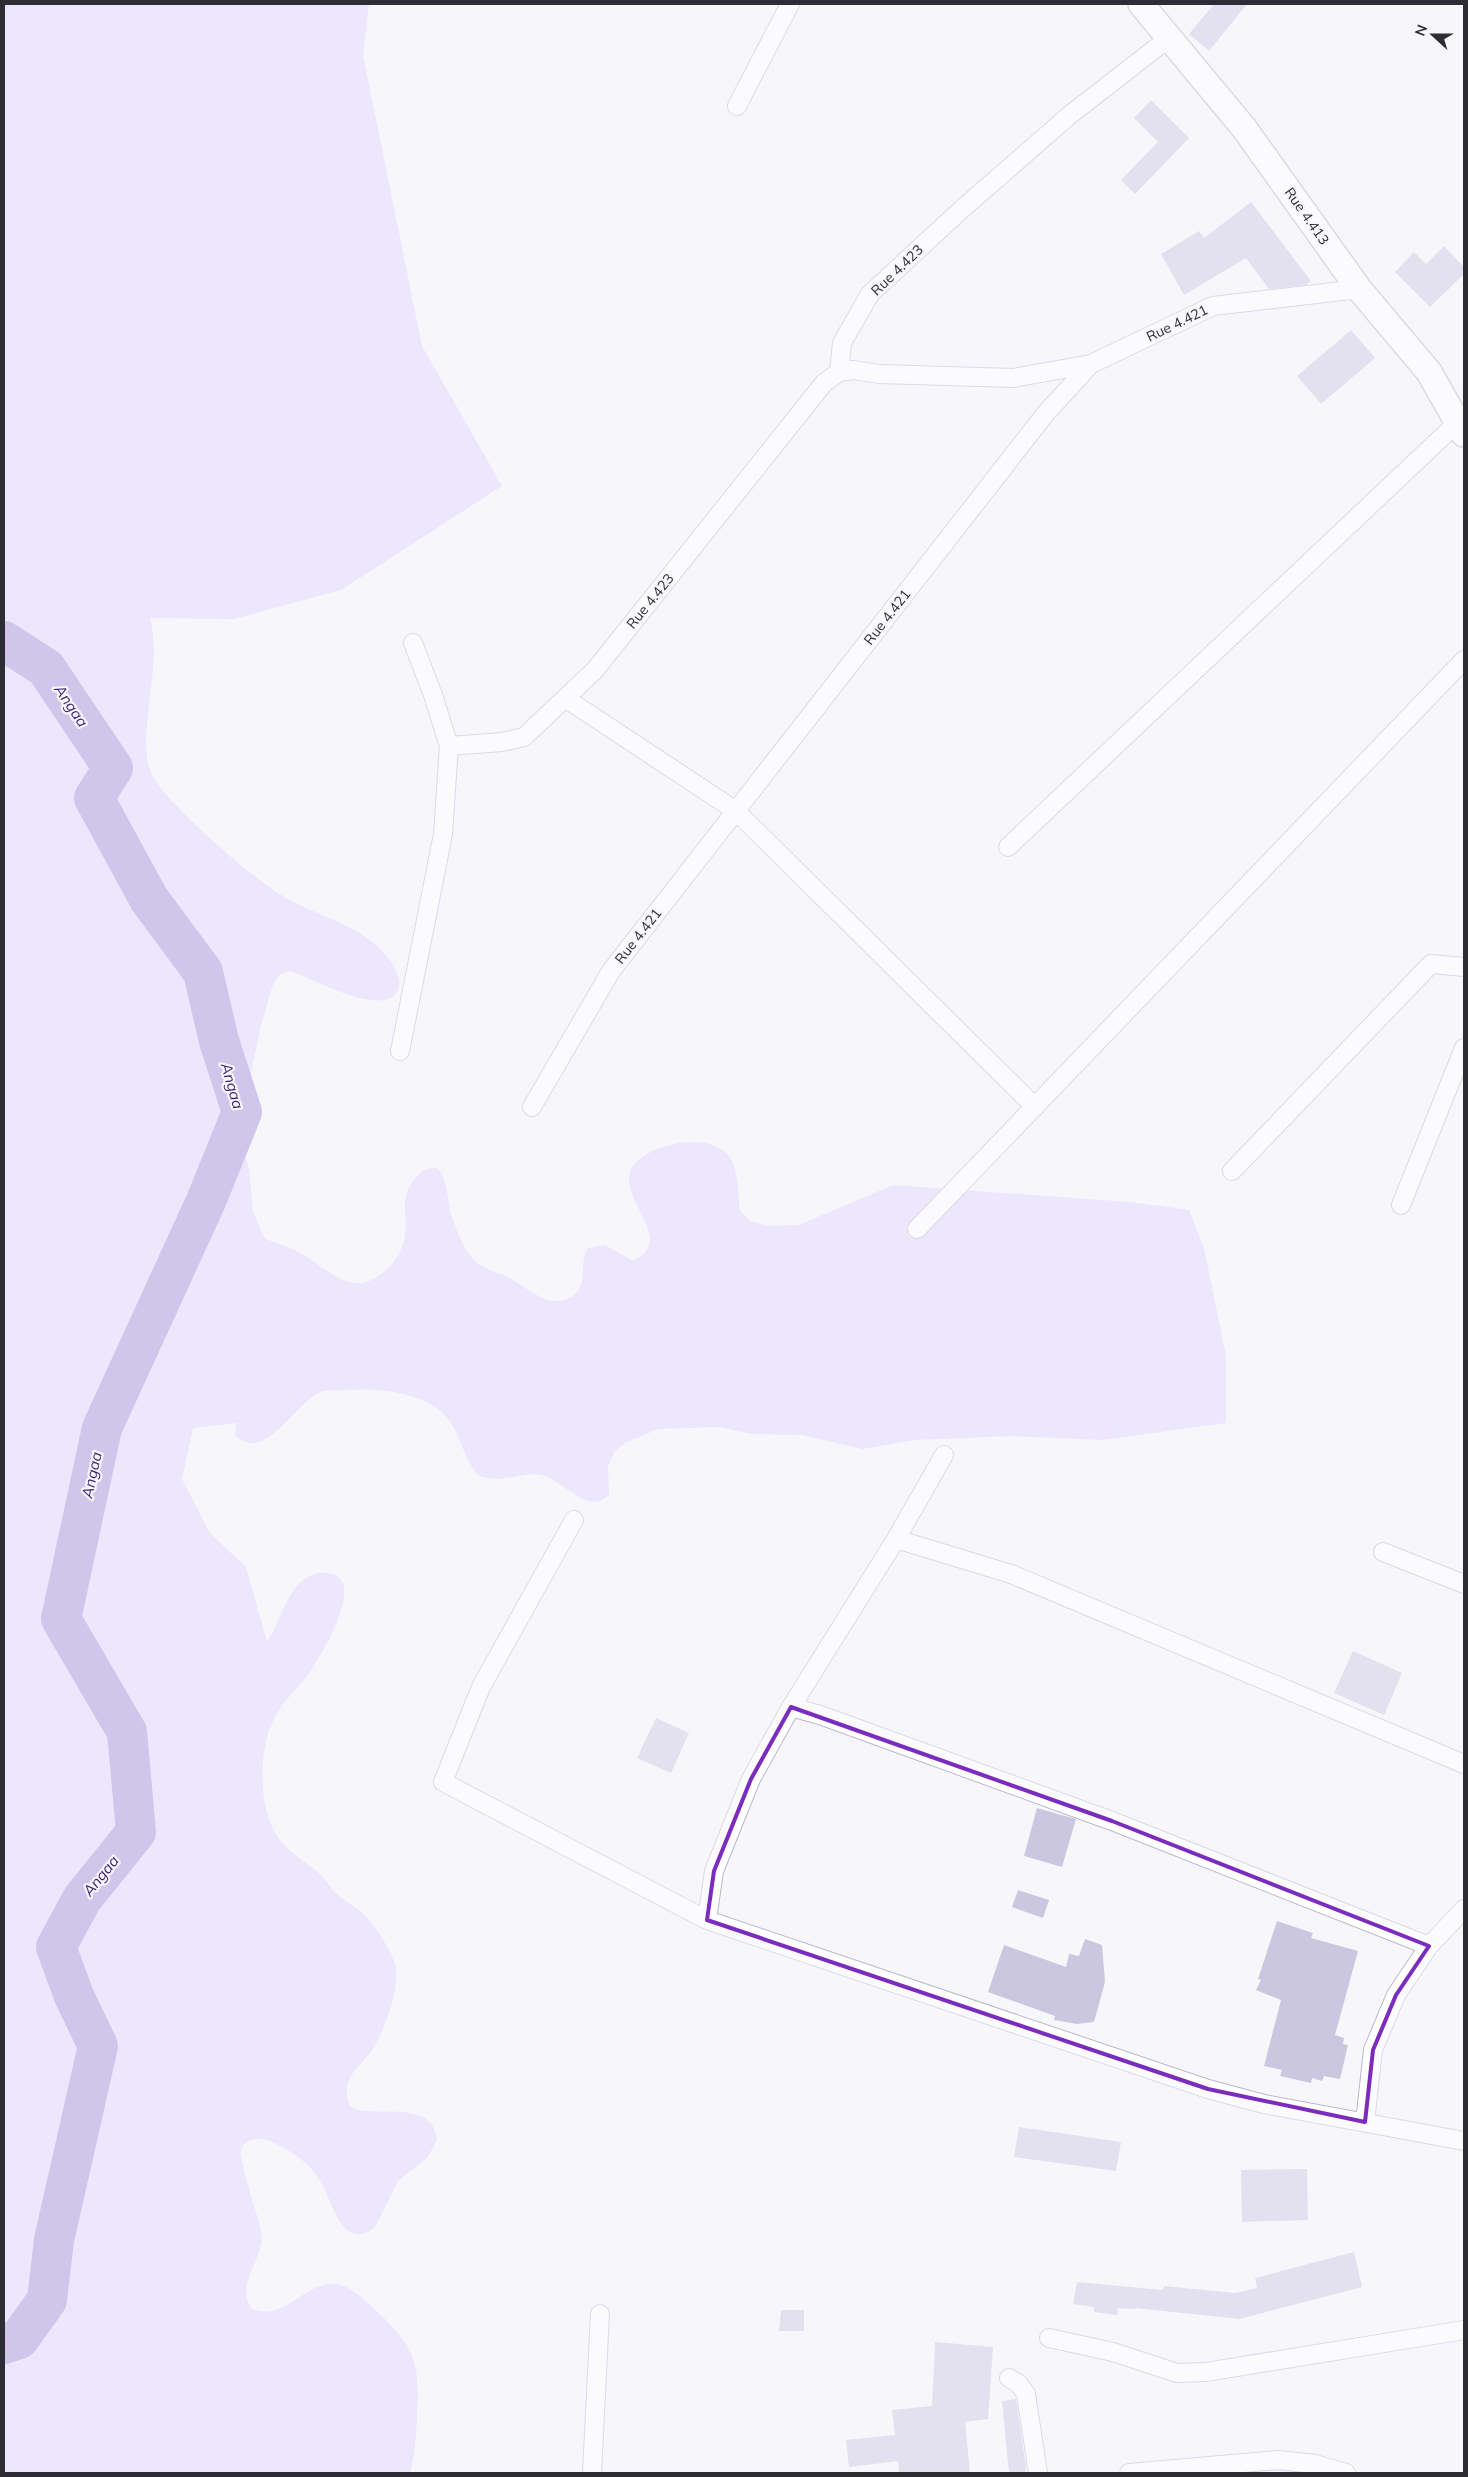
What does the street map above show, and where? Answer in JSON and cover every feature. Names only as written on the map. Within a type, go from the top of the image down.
[{"type":"street","points":[[737,106],[790,4]]},
{"type":"street","name":"Rue 4.413","points":[[1141,4],[1244,128],[1358,289],[1429,372],[1461,428]]},
{"type":"street","name":"Rue 4.423","points":[[449,746],[502,742],[524,737],[595,670],[824,384],[839,372],[842,343],[870,294],[962,209],[1071,114],[1169,38]]},
{"type":"street","name":"Rue 4.421","points":[[532,1107],[611,971],[1046,413],[1091,364],[1213,306],[1358,289]]},
{"type":"street","points":[[839,372],[854,370],[879,374],[1013,378],[1091,364]]},
{"type":"street","points":[[1008,847],[1461,428]]},
{"type":"street","points":[[400,1051],[443,834],[449,746],[433,695],[413,643]]},
{"type":"street","points":[[917,1229],[1464,660]]},
{"type":"street","points":[[565,698],[736,812],[1035,1107]]},
{"type":"street","points":[[1232,1171],[1431,964],[1464,968]]},
{"type":"street","points":[[1401,1205],[1464,1048]]},
{"type":"street","points":[[707,1920],[714,1871],[751,1779],[791,1708],[896,1539],[944,1455]]},
{"type":"street","points":[[574,1520],[481,1687],[443,1782],[707,1920],[1208,2089],[1264,2104],[1464,2141]]},
{"type":"street","points":[[896,1539],[1011,1574],[1464,1764]]},
{"type":"street","points":[[1383,1552],[1464,1584]]},
{"type":"street","points":[[791,1708],[820,1715],[1112,1821],[1429,1946]]},
{"type":"street","points":[[1365,2122],[1373,2050],[1396,1995],[1429,1946],[1464,1910]]},
{"type":"street","points":[[592,2473],[600,2314]]},
{"type":"street","points":[[1049,2338],[1113,2352],[1176,2373],[1206,2372],[1464,2330]]},
{"type":"street","points":[[1009,2378],[1018,2384],[1026,2394],[1038,2473]]},
{"type":"street","points":[[1129,2473],[1278,2460],[1315,2464],[1346,2473]]},
{"type":"highlighted area","points":[[791,1707],[1112,1821],[1429,1946],[1396,1995],[1373,2050],[1365,2122],[1208,2089],[707,1920],[714,1871],[751,1779]]},
{"type":"shaded area","points":[[4,4],[369,4],[363,55],[422,346],[502,486],[341,590],[234,619],[150,618],[154,657],[146,744],[148,763],[156,782],[190,819],[237,862],[286,898],[358,932],[371,941],[393,965],[399,978],[399,986],[393,996],[382,1000],[350,995],[291,971],[280,974],[272,987],[261,1026],[238,1131],[249,1169],[253,1212],[265,1239],[301,1253],[342,1279],[360,1283],[369,1281],[382,1274],[393,1263],[404,1242],[406,1226],[405,1198],[410,1185],[423,1172],[436,1168],[443,1176],[451,1214],[457,1231],[473,1259],[489,1270],[507,1277],[540,1297],[548,1300],[565,1300],[573,1296],[581,1286],[585,1254],[588,1248],[605,1245],[633,1261],[646,1251],[650,1240],[647,1227],[630,1186],[630,1173],[637,1161],[657,1149],[669,1145],[696,1142],[719,1148],[728,1155],[732,1160],[736,1174],[740,1211],[751,1221],[767,1226],[799,1225],[893,1185],[1131,1202],[1189,1210],[1204,1248],[1226,1356],[1226,1423],[1102,1440],[1013,1436],[914,1440],[862,1449],[802,1435],[752,1434],[719,1427],[658,1429],[625,1443],[615,1451],[608,1466],[609,1494],[602,1500],[594,1502],[578,1497],[555,1481],[542,1475],[530,1474],[498,1479],[479,1476],[468,1460],[457,1433],[446,1416],[427,1403],[404,1394],[367,1389],[323,1391],[312,1397],[269,1437],[257,1442],[246,1442],[235,1435],[236,1423],[193,1428],[182,1479],[210,1533],[246,1567],[267,1642],[289,1598],[304,1579],[314,1574],[327,1573],[339,1577],[344,1587],[344,1600],[333,1632],[318,1660],[275,1716],[269,1731],[264,1750],[262,1777],[265,1804],[273,1829],[280,1840],[323,1877],[338,1895],[367,1917],[380,1935],[395,1963],[396,1984],[391,2008],[377,2042],[349,2080],[347,2096],[349,2105],[357,2109],[369,2111],[411,2113],[424,2118],[433,2126],[437,2140],[428,2157],[398,2181],[375,2227],[364,2234],[354,2234],[347,2230],[340,2222],[320,2181],[312,2169],[296,2155],[267,2140],[254,2139],[245,2144],[241,2149],[241,2154],[262,2240],[248,2281],[246,2290],[247,2300],[252,2309],[273,2311],[319,2286],[335,2284],[345,2287],[360,2296],[384,2318],[404,2341],[415,2365],[418,2396],[416,2438],[410,2473],[4,2473]]},
{"type":"building","points":[[1214,4],[1247,4],[1209,51],[1189,34]]},
{"type":"building","points":[[1151,100],[1189,138],[1135,194],[1121,180],[1158,142],[1134,118]]},
{"type":"building","points":[[1251,202],[1311,281],[1306,285],[1269,289],[1246,258],[1184,295],[1161,254],[1199,231],[1204,238]]},
{"type":"building","points":[[1444,246],[1464,267],[1464,274],[1430,307],[1395,272],[1414,252],[1426,264]]},
{"type":"building","points":[[1351,330],[1375,358],[1321,404],[1297,376]]},
{"type":"building","points":[[1353,1651],[1402,1673],[1384,1715],[1334,1693]]},
{"type":"building","points":[[656,1718],[689,1733],[671,1773],[637,1758]]},
{"type":"building","points":[[1037,1808],[1076,1819],[1062,1867],[1024,1856]]},
{"type":"building","points":[[1018,1890],[1049,1900],[1043,1918],[1012,1907]]},
{"type":"building","points":[[1277,1921],[1313,1933],[1311,1938],[1358,1951],[1335,2035],[1344,2038],[1343,2044],[1348,2045],[1340,2079],[1324,2076],[1322,2081],[1312,2078],[1311,2083],[1280,2076],[1282,2070],[1264,2066],[1281,2000],[1256,1990],[1261,1980],[1258,1979]]},
{"type":"building","points":[[1085,1939],[1102,1945],[1105,1982],[1094,2022],[1077,2024],[1054,2020],[1055,2016],[988,1992],[1004,1945],[1066,1967],[1069,1954],[1079,1956]]},
{"type":"building","points":[[1019,2127],[1121,2142],[1116,2171],[1014,2157]]},
{"type":"building","points":[[1307,2169],[1308,2220],[1242,2222],[1241,2170]]},
{"type":"building","points":[[1354,2252],[1362,2287],[1239,2319],[1135,2308],[1118,2308],[1117,2315],[1094,2312],[1094,2307],[1073,2304],[1077,2282],[1163,2290],[1164,2286],[1235,2293],[1257,2288],[1255,2278]]},
{"type":"building","points":[[781,2310],[804,2310],[804,2331],[779,2331]]},
{"type":"building","points":[[935,2342],[993,2347],[988,2419],[965,2422],[970,2473],[899,2473],[898,2461],[849,2467],[846,2440],[895,2435],[892,2410],[932,2406]]},
{"type":"building","points":[[1016,2399],[1026,2467],[1025,2473],[1009,2473],[1002,2401]]},
{"type":"waterway","name":"Angaa","points":[[4,641],[46,668],[113,768],[94,798],[149,899],[203,972],[219,1041],[242,1112],[206,1201],[102,1428],[61,1619],[127,1732],[136,1832],[82,1899],[56,1947],[74,1996],[98,2046],[54,2240],[47,2300],[19,2339],[4,2344]]}]
